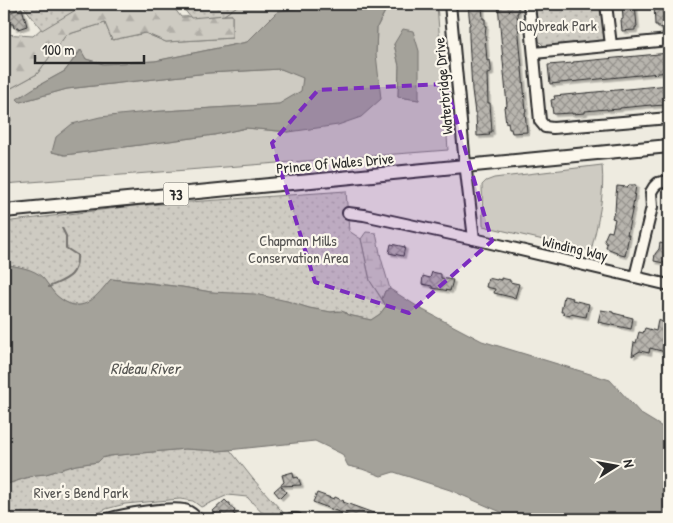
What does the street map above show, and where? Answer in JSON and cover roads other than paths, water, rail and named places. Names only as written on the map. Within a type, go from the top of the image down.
[{"type":"main road","name":"Prince Of Wales Drive","points":[[4,211],[669,146]]},
{"type":"street","name":"Waterbridge Drive","points":[[450,4],[465,166]]},
{"type":"street","points":[[529,4],[540,121],[545,127],[553,128],[669,118]]},
{"type":"street","points":[[606,4],[610,45]]},
{"type":"street","points":[[534,53],[669,40]]},
{"type":"street","points":[[465,166],[474,239]]},
{"type":"street","points":[[636,277],[652,207],[651,192],[658,183],[669,181]]},
{"type":"street","name":"Winding Way","points":[[348,213],[474,239],[669,285]]},
{"type":"street","points":[[108,519],[128,514],[176,509],[189,512],[198,519]]},
{"type":"street","points":[[291,519],[297,519]]},
{"type":"water","points":[[331,4],[377,4],[385,11],[377,27],[376,54],[381,99],[361,117],[338,125],[289,132],[246,128],[214,135],[65,155],[52,152],[56,137],[72,124],[100,117],[148,112],[279,104],[301,91],[303,78],[281,69],[208,73],[67,89],[20,102],[17,99],[65,71],[81,50],[86,59],[103,64],[155,61],[247,42],[278,11]]},
{"type":"water","points":[[403,29],[413,31],[419,51],[419,100],[398,97],[399,66],[394,44]]},
{"type":"water","name":"Rideau River","points":[[4,264],[35,272],[43,278],[58,297],[69,304],[77,305],[83,304],[95,297],[111,279],[211,292],[255,294],[309,308],[331,312],[342,311],[348,315],[371,320],[380,314],[386,306],[382,299],[385,291],[390,289],[423,310],[482,341],[610,380],[641,414],[669,431],[669,519],[517,519],[450,490],[394,472],[381,476],[348,466],[342,454],[315,441],[218,451],[185,449],[109,456],[102,458],[98,462],[76,465],[46,474],[35,475],[4,485]]},
{"type":"waterway","points":[[49,287],[70,276],[77,262],[77,255],[66,248],[66,236],[62,228]]},
{"type":"park label","name":"Daybreak Park","points":[[558,25]]},
{"type":"park label","name":"Chapman Mills Conservation Area","points":[[298,248]]},
{"type":"park label","name":"River's Bend Park","points":[[81,492]]}]
